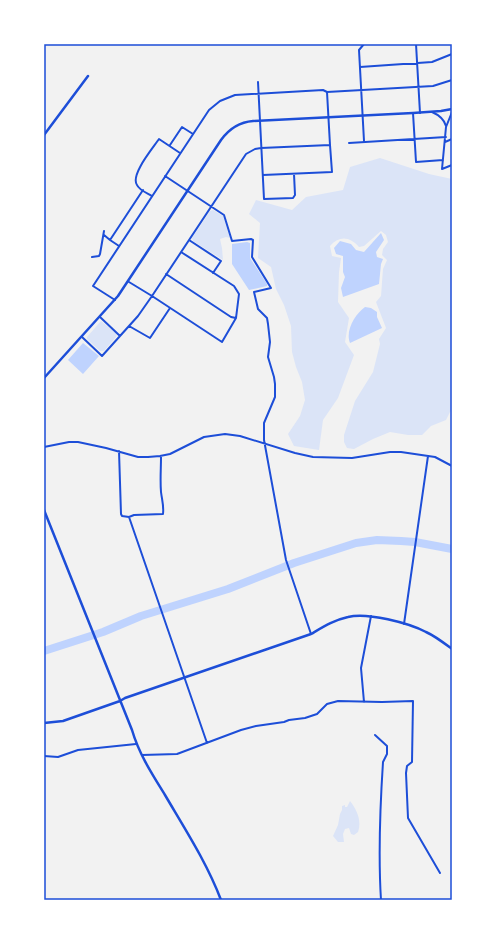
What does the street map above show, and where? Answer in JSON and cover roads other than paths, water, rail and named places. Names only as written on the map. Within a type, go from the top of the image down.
[{"type":"street","points":[[364,44],[359,50],[364,141]]},
{"type":"street","points":[[416,44],[420,113]]},
{"type":"street","points":[[360,67],[432,62],[452,54]]},
{"type":"street","points":[[44,135],[88,76]]},
{"type":"street","points":[[115,300],[93,286],[209,110],[220,100],[235,95],[258,93],[323,90],[327,92],[418,87],[439,85],[452,80]]},
{"type":"street","points":[[258,82],[264,200],[291,198],[295,195],[294,174]]},
{"type":"street","points":[[262,175],[332,172],[327,92]]},
{"type":"street","points":[[44,378],[100,317],[129,282],[226,134],[235,127],[246,122],[260,120],[420,113],[452,109]]},
{"type":"street","points":[[432,112],[442,118],[446,127]]},
{"type":"street","points":[[452,112],[446,127],[442,169],[452,165]]},
{"type":"street","points":[[413,113],[416,162],[443,160]]},
{"type":"street","points":[[169,145],[182,127],[193,134]]},
{"type":"street","points":[[349,143],[446,137]]},
{"type":"street","points":[[152,196],[137,186],[135,182],[136,174],[159,139],[180,153]]},
{"type":"street","points":[[445,142],[452,139]]},
{"type":"street","points":[[82,337],[102,356],[130,326],[152,296],[244,156],[251,151],[261,148],[330,145]]},
{"type":"street","points":[[165,176],[224,215],[232,241],[253,240],[252,258],[271,288],[254,292],[258,309],[266,317],[268,324],[270,342],[268,356],[275,384],[275,400],[264,423],[265,444],[286,560],[311,634]]},
{"type":"street","points":[[110,240],[143,190]]},
{"type":"street","points":[[92,257],[99,256],[100,254],[104,230]]},
{"type":"street","points":[[104,235],[119,246]]},
{"type":"street","points":[[189,240],[221,261],[213,272]]},
{"type":"street","points":[[129,282],[222,342],[236,318],[239,294],[234,286],[181,252]]},
{"type":"street","points":[[166,274],[236,318]]},
{"type":"street","points":[[130,326],[150,338],[170,308]]},
{"type":"street","points":[[100,317],[120,336]]},
{"type":"street","points":[[44,447],[68,442],[78,442],[143,458],[160,456],[179,450],[196,440],[219,434],[240,436],[295,453],[330,458],[362,458],[390,452],[405,452],[439,459],[452,466]]},
{"type":"street","points":[[119,452],[121,514],[129,518],[206,743]]},
{"type":"street","points":[[129,518],[134,515],[163,514],[164,506],[161,492],[162,476],[160,456]]},
{"type":"street","points":[[404,624],[428,456]]},
{"type":"street","points":[[44,510],[132,730],[136,744],[215,884],[221,900]]},
{"type":"street","points":[[364,702],[361,668],[371,616]]},
{"type":"street","points":[[44,723],[63,721],[125,698],[185,679],[311,634],[332,622],[344,618],[371,616],[404,624],[426,631],[452,649]]},
{"type":"street","points":[[141,755],[177,754],[246,728],[305,718],[317,714],[328,704],[338,701],[413,701],[412,762],[407,766],[406,773],[408,818],[440,873]]},
{"type":"street","points":[[375,735],[387,746],[387,754],[384,762],[380,816],[379,865],[381,900]]},
{"type":"street","points":[[44,756],[58,758],[78,750],[136,744]]},
{"type":"water","points":[[381,233],[384,240],[376,252],[377,257],[383,259],[379,284],[343,297],[341,288],[345,277],[343,272],[343,256],[336,254],[334,248],[340,241],[351,244],[356,250],[364,252]]},
{"type":"water","points":[[250,243],[250,258],[267,286],[249,290],[232,264],[232,244]]},
{"type":"water","points":[[365,307],[371,308],[377,312],[377,317],[382,328],[350,343],[349,333],[352,323],[361,310]]},
{"type":"water","points":[[83,343],[99,356],[83,374],[68,360]]},
{"type":"waterway","points":[[44,651],[103,632],[141,616],[228,589],[294,563],[356,543],[377,540],[401,541],[452,549]]}]
